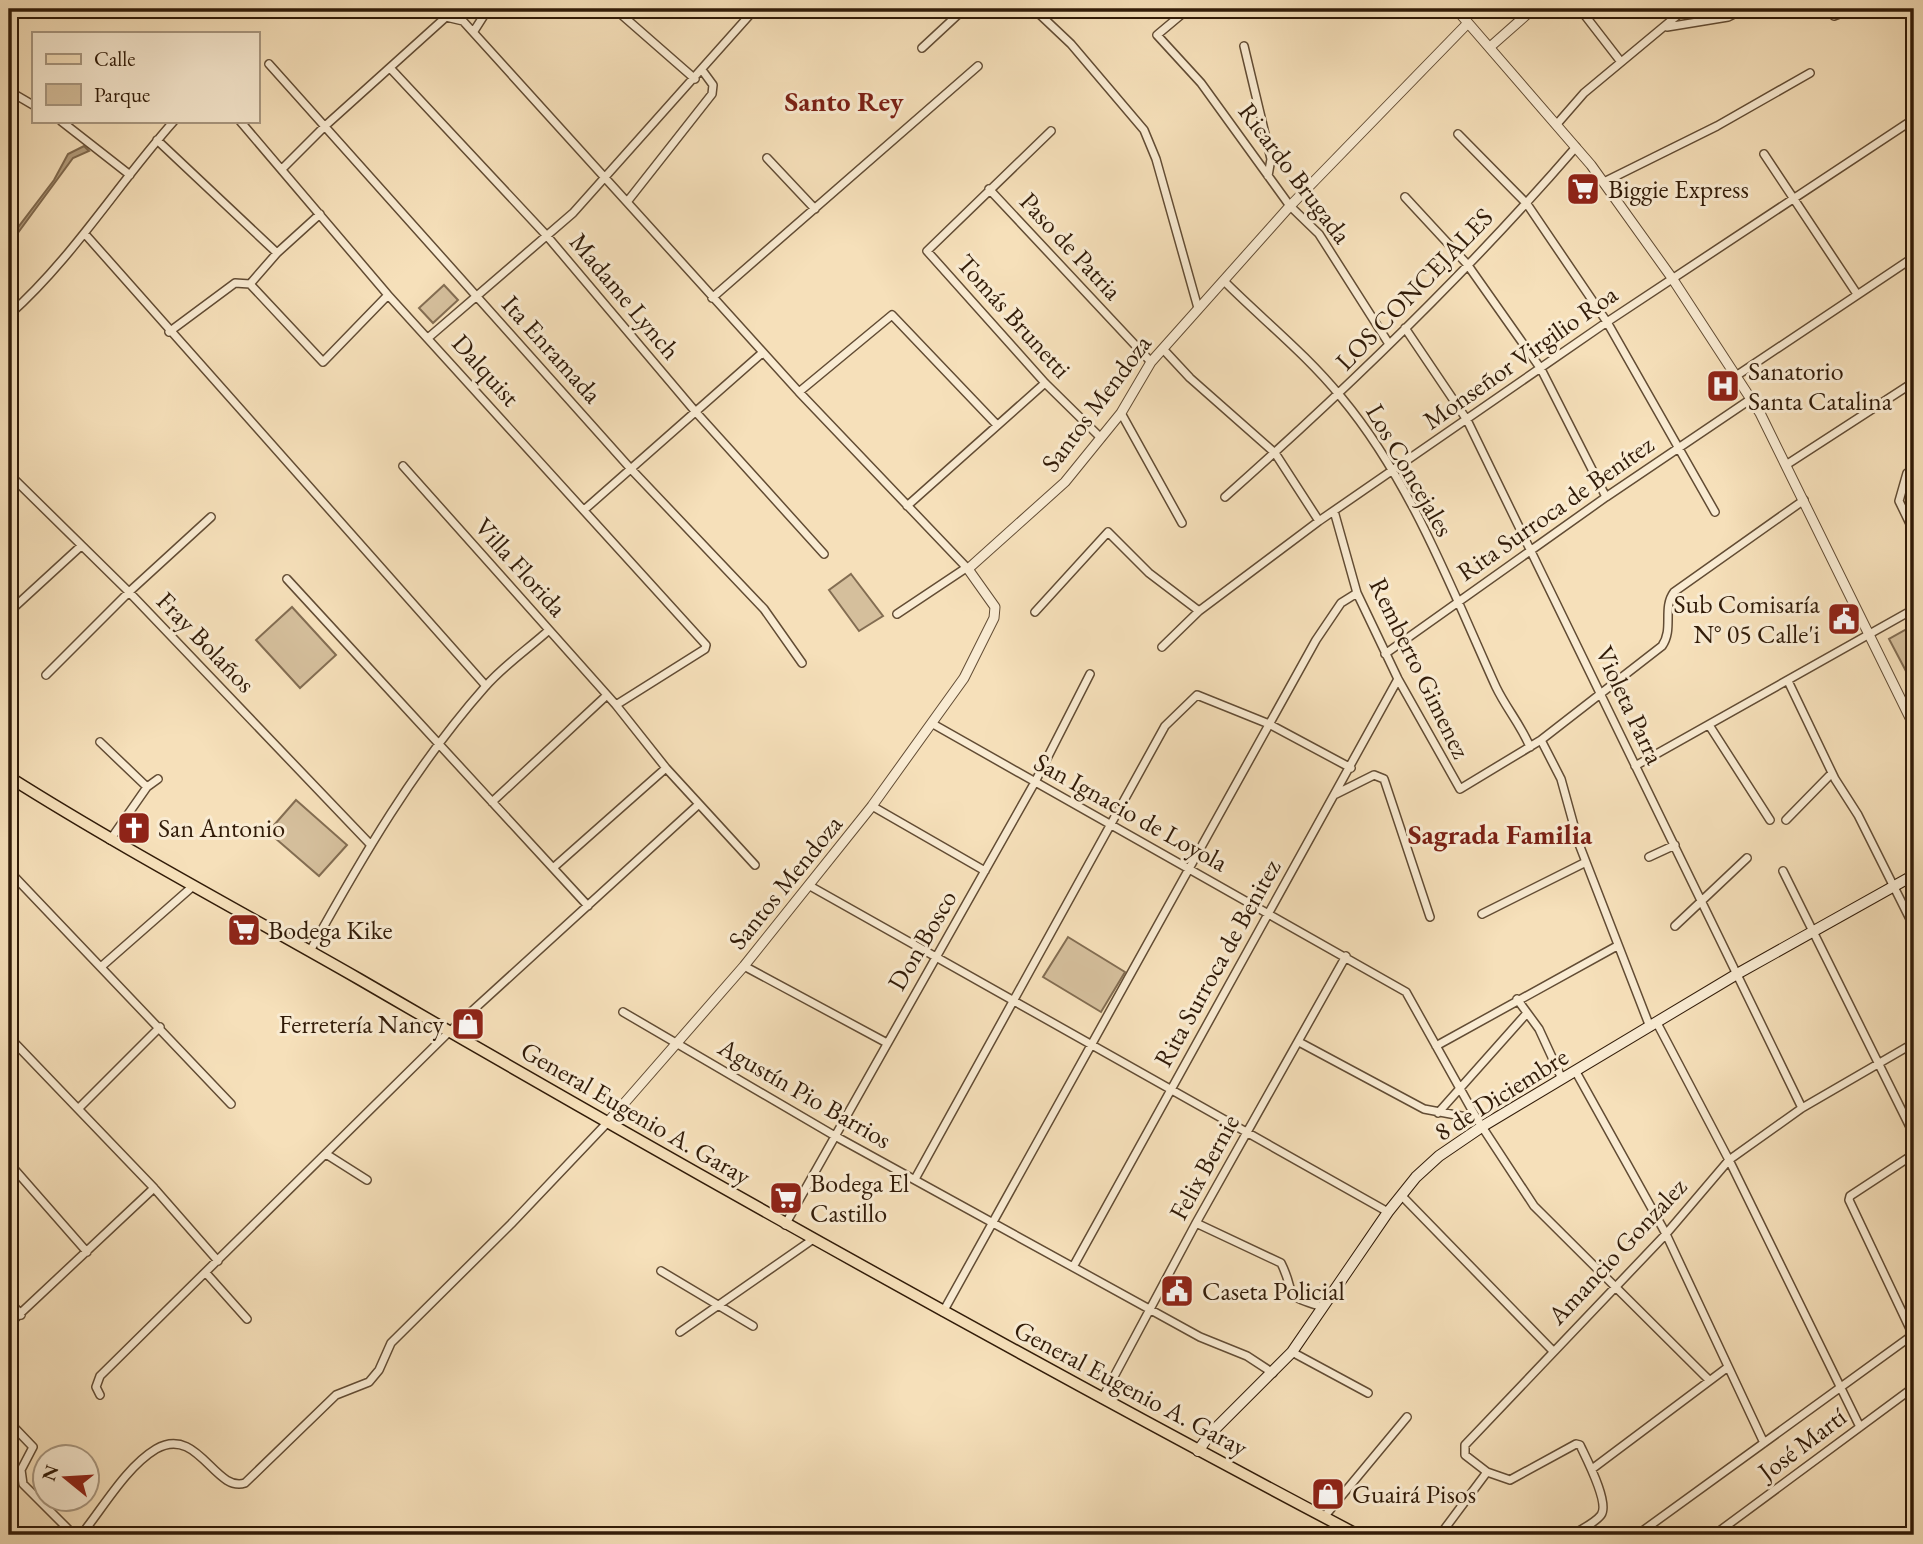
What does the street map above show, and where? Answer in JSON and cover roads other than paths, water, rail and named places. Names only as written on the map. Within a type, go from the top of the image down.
[{"type":"main road","name":"General Eugenio A. Garay","points":[[9,777],[110,840],[310,951],[812,1240],[1198,1451],[1358,1535]]},
{"type":"main road","name":"8 de Diciembre","points":[[1198,1451],[1210,1434],[1292,1352],[1388,1212],[1439,1156],[1480,1122],[1562,1080],[1737,974],[1914,875]]},
{"type":"street","points":[[474,31],[488,9]]},
{"type":"street","points":[[615,9],[695,79]]},
{"type":"street","points":[[428,338],[547,236],[606,178],[755,9]]},
{"type":"street","points":[[922,48],[964,9]]},
{"type":"street","points":[[1034,9],[1071,44],[1144,130],[1156,159],[1199,308]]},
{"type":"street","name":"Ricardo Brugada","points":[[1188,9],[1157,35],[1201,83],[1290,206],[1319,234],[1389,344]]},
{"type":"street","points":[[1455,9],[1558,124],[1604,182],[1672,278],[1751,399],[1804,500],[1914,726]]},
{"type":"street","points":[[1490,47],[1533,9]]},
{"type":"street","points":[[1580,9],[1621,62]]},
{"type":"street","points":[[1558,124],[1584,93],[1685,9]]},
{"type":"street","points":[[1662,28],[1728,17],[1744,9]]},
{"type":"street","points":[[1835,16],[1852,9]]},
{"type":"street","points":[[283,168],[325,126],[446,17],[463,21],[762,353],[967,569],[897,614]]},
{"type":"street","name":"Santos Mendoza","points":[[607,1123],[810,886],[933,724],[968,669],[995,612],[993,602],[967,569],[1041,506],[1121,413],[1151,362],[1290,206],[1468,23]]},
{"type":"street","points":[[1244,46],[1271,159],[1268,176]]},
{"type":"street","name":"Ita Enramada","points":[[269,64],[630,468],[764,609],[802,663]]},
{"type":"street","points":[[712,298],[978,66]]},
{"type":"street","name":"Madame Lynch","points":[[391,69],[547,236],[694,410],[824,554]]},
{"type":"street","points":[[627,202],[712,94],[713,85],[702,70]]},
{"type":"street","points":[[1604,182],[1717,126],[1810,73]]},
{"type":"street","points":[[9,91],[32,104]]},
{"type":"street","name":"Monseñor Virgilio Roa","points":[[1162,647],[1199,611],[1319,521],[1607,321],[1914,118]]},
{"type":"street","points":[[62,122],[130,175]]},
{"type":"street","points":[[9,315],[40,286],[85,234],[173,122]]},
{"type":"street","name":"Dalquist","points":[[241,122],[283,168],[388,295],[706,645],[705,649],[616,705]]},
{"type":"street","points":[[989,190],[1051,131]]},
{"type":"street","points":[[1458,134],[1527,204],[1607,321],[1715,512]]},
{"type":"street","points":[[156,141],[278,253]]},
{"type":"street","name":"LOS CONCEJALES","points":[[1225,497],[1340,395],[1527,204],[1576,147]]},
{"type":"street","points":[[1764,154],[1857,295]]},
{"type":"street","points":[[768,158],[815,209]]},
{"type":"street","name":"Tomás Brunetti","points":[[989,190],[927,251],[1045,383],[1101,438]]},
{"type":"street","name":"Paso de Patria","points":[[989,190],[1151,362]]},
{"type":"street","points":[[1405,197],[1467,264],[1541,369],[1606,497]]},
{"type":"street","points":[[250,284],[278,253],[320,214]]},
{"type":"street","points":[[85,234],[169,332],[486,686]]},
{"type":"street","points":[[1736,376],[1914,257]]},
{"type":"street","name":"Los Concejales","points":[[1224,281],[1340,395],[1392,470],[1458,600],[1497,689],[1530,747]]},
{"type":"street","points":[[169,332],[234,282],[250,284],[323,362],[388,295]]},
{"type":"street","points":[[799,393],[890,315],[997,425]]},
{"type":"street","name":"Violeta Parra","points":[[1405,328],[1466,420],[1532,549],[1802,1108]]},
{"type":"street","points":[[1163,349],[1189,378],[1275,453],[1319,521]]},
{"type":"street","points":[[584,510],[694,410],[762,353]]},
{"type":"street","points":[[1786,465],[1914,382]]},
{"type":"street","points":[[908,506],[1045,383]]},
{"type":"street","name":"Rita Surroca de Benítez","points":[[1385,654],[1458,600],[1751,399]]},
{"type":"street","points":[[1121,413],[1182,523]]},
{"type":"street","name":"Villa Florida","points":[[403,466],[616,705],[666,768],[755,865]]},
{"type":"street","points":[[1907,473],[1899,501],[1914,532]]},
{"type":"street","name":"Fray Bolaños","points":[[10,478],[128,592],[369,843]]},
{"type":"street","name":"Remberto Gimenez","points":[[1334,511],[1357,593],[1385,654],[1457,788],[1464,789],[1541,740],[1662,646],[1669,628],[1668,600],[1674,592],[1804,500]]},
{"type":"street","points":[[46,675],[128,592],[211,517]]},
{"type":"street","points":[[1035,612],[1107,532],[1149,573],[1199,611]]},
{"type":"street","points":[[9,612],[81,546]]},
{"type":"street","points":[[287,579],[588,906]]},
{"type":"street","points":[[943,1312],[1331,615],[1348,597],[1357,593]]},
{"type":"street","points":[[1635,766],[1914,609]]},
{"type":"street","points":[[310,951],[369,843],[440,746],[486,686],[549,630]]},
{"type":"street","name":"Don Bosco","points":[[785,1224],[1035,782],[1090,674]]},
{"type":"street","name":"Rita Surroca de Benitez","points":[[1073,1267],[1398,679]]},
{"type":"street","points":[[1787,681],[1832,773],[1895,885],[1914,927]]},
{"type":"street","points":[[915,1179],[1016,1002],[1165,726],[1197,695],[1269,724],[1351,768]]},
{"type":"street","points":[[492,802],[606,696]]},
{"type":"street","name":"San Ignacio de Loyola","points":[[933,724],[1406,992],[1458,1090],[1534,1206],[1709,1380]]},
{"type":"street","points":[[1709,725],[1770,820]]},
{"type":"street","points":[[1541,740],[1561,779],[1586,862],[1617,946],[1654,1025],[1729,1160],[1860,1427]]},
{"type":"street","points":[[100,742],[147,788]]},
{"type":"street","points":[[553,868],[666,768]]},
{"type":"street","points":[[1786,820],[1832,773]]},
{"type":"street","points":[[1336,795],[1374,775],[1384,779],[1430,917]]},
{"type":"street","points":[[110,840],[147,788],[158,779]]},
{"type":"street","points":[[100,1395],[96,1387],[100,1376],[449,1032],[699,804]]},
{"type":"street","points":[[872,806],[985,871]]},
{"type":"street","points":[[1649,856],[1675,845]]},
{"type":"street","points":[[1675,926],[1747,858]]},
{"type":"street","points":[[1482,915],[1586,862]]},
{"type":"street","points":[[9,871],[231,1104]]},
{"type":"street","points":[[1783,871],[1914,1135]]},
{"type":"street","points":[[810,886],[1388,1212]]},
{"type":"street","points":[[102,966],[192,887]]},
{"type":"street","points":[[1436,1046],[1617,946]]},
{"type":"street","name":"Felix Bernie","points":[[1102,1399],[1196,1223],[1346,956]]},
{"type":"street","points":[[744,966],[887,1043]]},
{"type":"street","points":[[1517,999],[1539,1029],[1562,1080]]},
{"type":"street","name":"Agustín Pio Barrios","points":[[623,1012],[835,1136],[1150,1310],[1230,1352],[1247,1356],[1273,1373]]},
{"type":"street","points":[[1438,1113],[1527,1013]]},
{"type":"street","points":[[79,1108],[160,1027]]},
{"type":"street","points":[[9,1037],[154,1188],[218,1261]]},
{"type":"street","points":[[1299,1042],[1424,1109],[1480,1122]]},
{"type":"street","name":"Amancio Gonzalez","points":[[1487,1472],[1465,1455],[1465,1446],[1552,1350],[1666,1234],[1729,1160],[1802,1108],[1914,1043]]},
{"type":"street","points":[[1576,1072],[1666,1234],[1764,1443]]},
{"type":"street","points":[[81,1535],[135,1469],[156,1449],[170,1444],[187,1447],[228,1481],[237,1485],[245,1483],[336,1395],[369,1382],[379,1370],[391,1343],[511,1224],[607,1123]]},
{"type":"street","points":[[326,1154],[367,1180]]},
{"type":"street","points":[[1637,1535],[1914,1335],[1849,1200],[1850,1196],[1914,1154]]},
{"type":"street","points":[[9,1163],[87,1252]]},
{"type":"street","points":[[9,1324],[154,1188]]},
{"type":"street","points":[[1402,1196],[1552,1350]]},
{"type":"street","points":[[1196,1223],[1281,1263],[1289,1293],[1295,1299],[1323,1307]]},
{"type":"street","points":[[680,1332],[812,1240]]},
{"type":"street","points":[[661,1271],[753,1326]]},
{"type":"street","points":[[206,1273],[247,1319]]},
{"type":"street","points":[[9,1300],[21,1315]]},
{"type":"street","points":[[1292,1352],[1368,1393]]},
{"type":"street","points":[[1592,1469],[1728,1367]]},
{"type":"street","name":"José Martí","points":[[1714,1535],[1914,1387]]},
{"type":"street","points":[[1324,1517],[1407,1417]]},
{"type":"street","points":[[9,1422],[33,1447],[21,1470],[23,1484],[74,1535]]},
{"type":"street","points":[[1440,1535],[1487,1472],[1510,1480],[1576,1444],[1592,1469],[1604,1507],[1601,1516],[1573,1535]]},
{"type":"place","name":"Biggie Express","points":[[1583,189]]},
{"type":"place","name":"Sanatorio Santa Catalina","points":[[1723,386]]},
{"type":"place","name":"Sub Comisaría N° 05 Calle'i","points":[[1844,619]]},
{"type":"place","name":"San Antonio","points":[[134,828]]},
{"type":"place","name":"Bodega Kike","points":[[244,930]]},
{"type":"place","name":"Ferretería Nancy","points":[[468,1024]]},
{"type":"place","name":"Bodega El Castillo","points":[[786,1198]]},
{"type":"place","name":"Caseta Policial","points":[[1177,1291]]},
{"type":"place","name":"Guairá Pisos","points":[[1328,1494]]},
{"type":"district","name":"Santo Rey","points":[[844,101]]},
{"type":"district","name":"Sagrada Familia","points":[[1500,834]]}]
